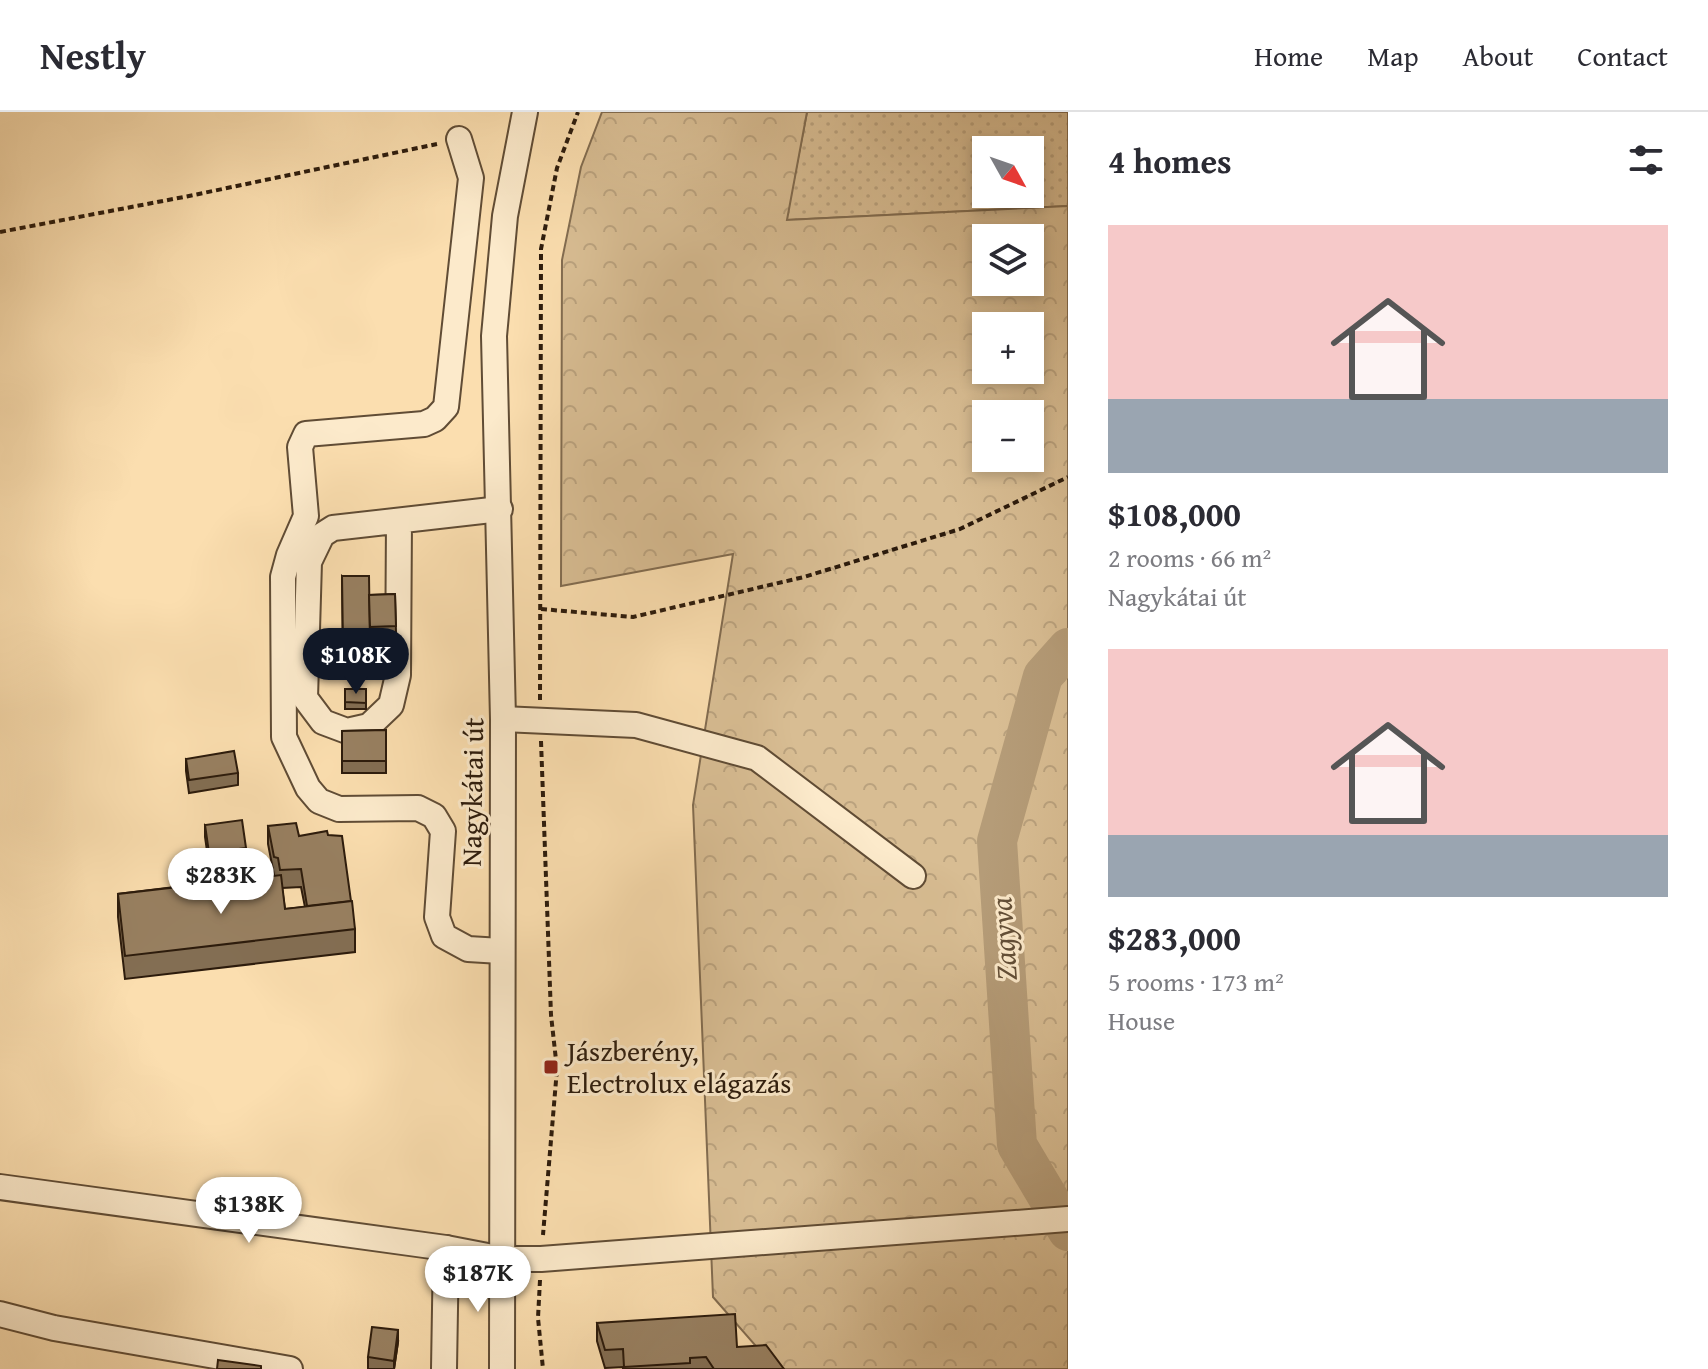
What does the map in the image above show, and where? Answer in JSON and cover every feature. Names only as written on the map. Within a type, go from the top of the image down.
[{"type":"street","name":"Nagykátai út","points":[[502,1369],[503,719],[494,336],[505,216],[525,112]]},
{"type":"street","points":[[459,139],[471,178],[446,407],[435,419],[424,424],[306,434],[300,447],[306,516],[283,577],[284,737],[308,788],[319,801],[339,809],[418,808],[434,816],[443,831],[437,917],[444,936],[468,949],[501,951]]},
{"type":"street","points":[[399,521],[398,675],[391,705],[369,726],[347,731],[323,722],[305,698],[309,562],[322,535],[333,528],[500,509]]},
{"type":"street","points":[[503,719],[636,725],[757,758],[913,876]]},
{"type":"street","points":[[0,1187],[446,1248],[503,1259],[541,1259],[1068,1219]]},
{"type":"street","points":[[444,1369],[446,1248]]},
{"type":"street","points":[[0,1314],[54,1328],[290,1369]]},
{"type":"path","points":[[543,1369],[538,1318],[557,1069],[551,1015],[540,721],[541,249],[557,168],[578,112]]},
{"type":"path","points":[[0,232],[459,139]]},
{"type":"path","points":[[541,609],[633,617],[804,577],[960,529],[1068,477]]},
{"type":"green space","points":[[602,112],[807,112],[787,220],[1068,206],[1068,1369],[776,1369],[713,1297],[693,805],[733,554],[561,586],[562,260],[581,167]]},
{"type":"green space","points":[[807,112],[1068,112],[1068,206],[1044,207],[1044,136],[972,136],[972,208],[1028,208],[786,220]]},
{"type":"building","points":[[342,576],[369,576],[370,644],[343,644]]},
{"type":"building","points":[[395,594],[396,626],[370,627],[369,595]]},
{"type":"building","points":[[345,689],[366,689],[366,703],[345,702]]},
{"type":"building","points":[[386,730],[386,761],[342,761],[342,731]]},
{"type":"building","points":[[234,751],[238,773],[189,780],[186,759]]},
{"type":"building","points":[[242,820],[246,848],[209,853],[205,825]]},
{"type":"building","points":[[296,823],[299,836],[327,831],[328,835],[342,836],[351,901],[307,906],[301,869],[280,870],[268,826]]},
{"type":"building","points":[[281,875],[285,909],[352,901],[355,929],[125,956],[118,894]]},
{"type":"building","points":[[735,1314],[737,1347],[766,1345],[784,1369],[714,1369],[706,1357],[690,1358],[690,1363],[624,1367],[623,1349],[605,1350],[597,1323]]},
{"type":"building","points":[[372,1327],[398,1330],[394,1361],[368,1357]]},
{"type":"building","points":[[218,1360],[261,1366],[261,1369],[217,1369]]},
{"type":"waterway","name":"Zagyva","points":[[1068,648],[1043,676],[997,841],[1017,1145],[1068,1231]]},
{"type":"place","name":"Jászberény, Electrolux elágazás","points":[[551,1067]]}]
